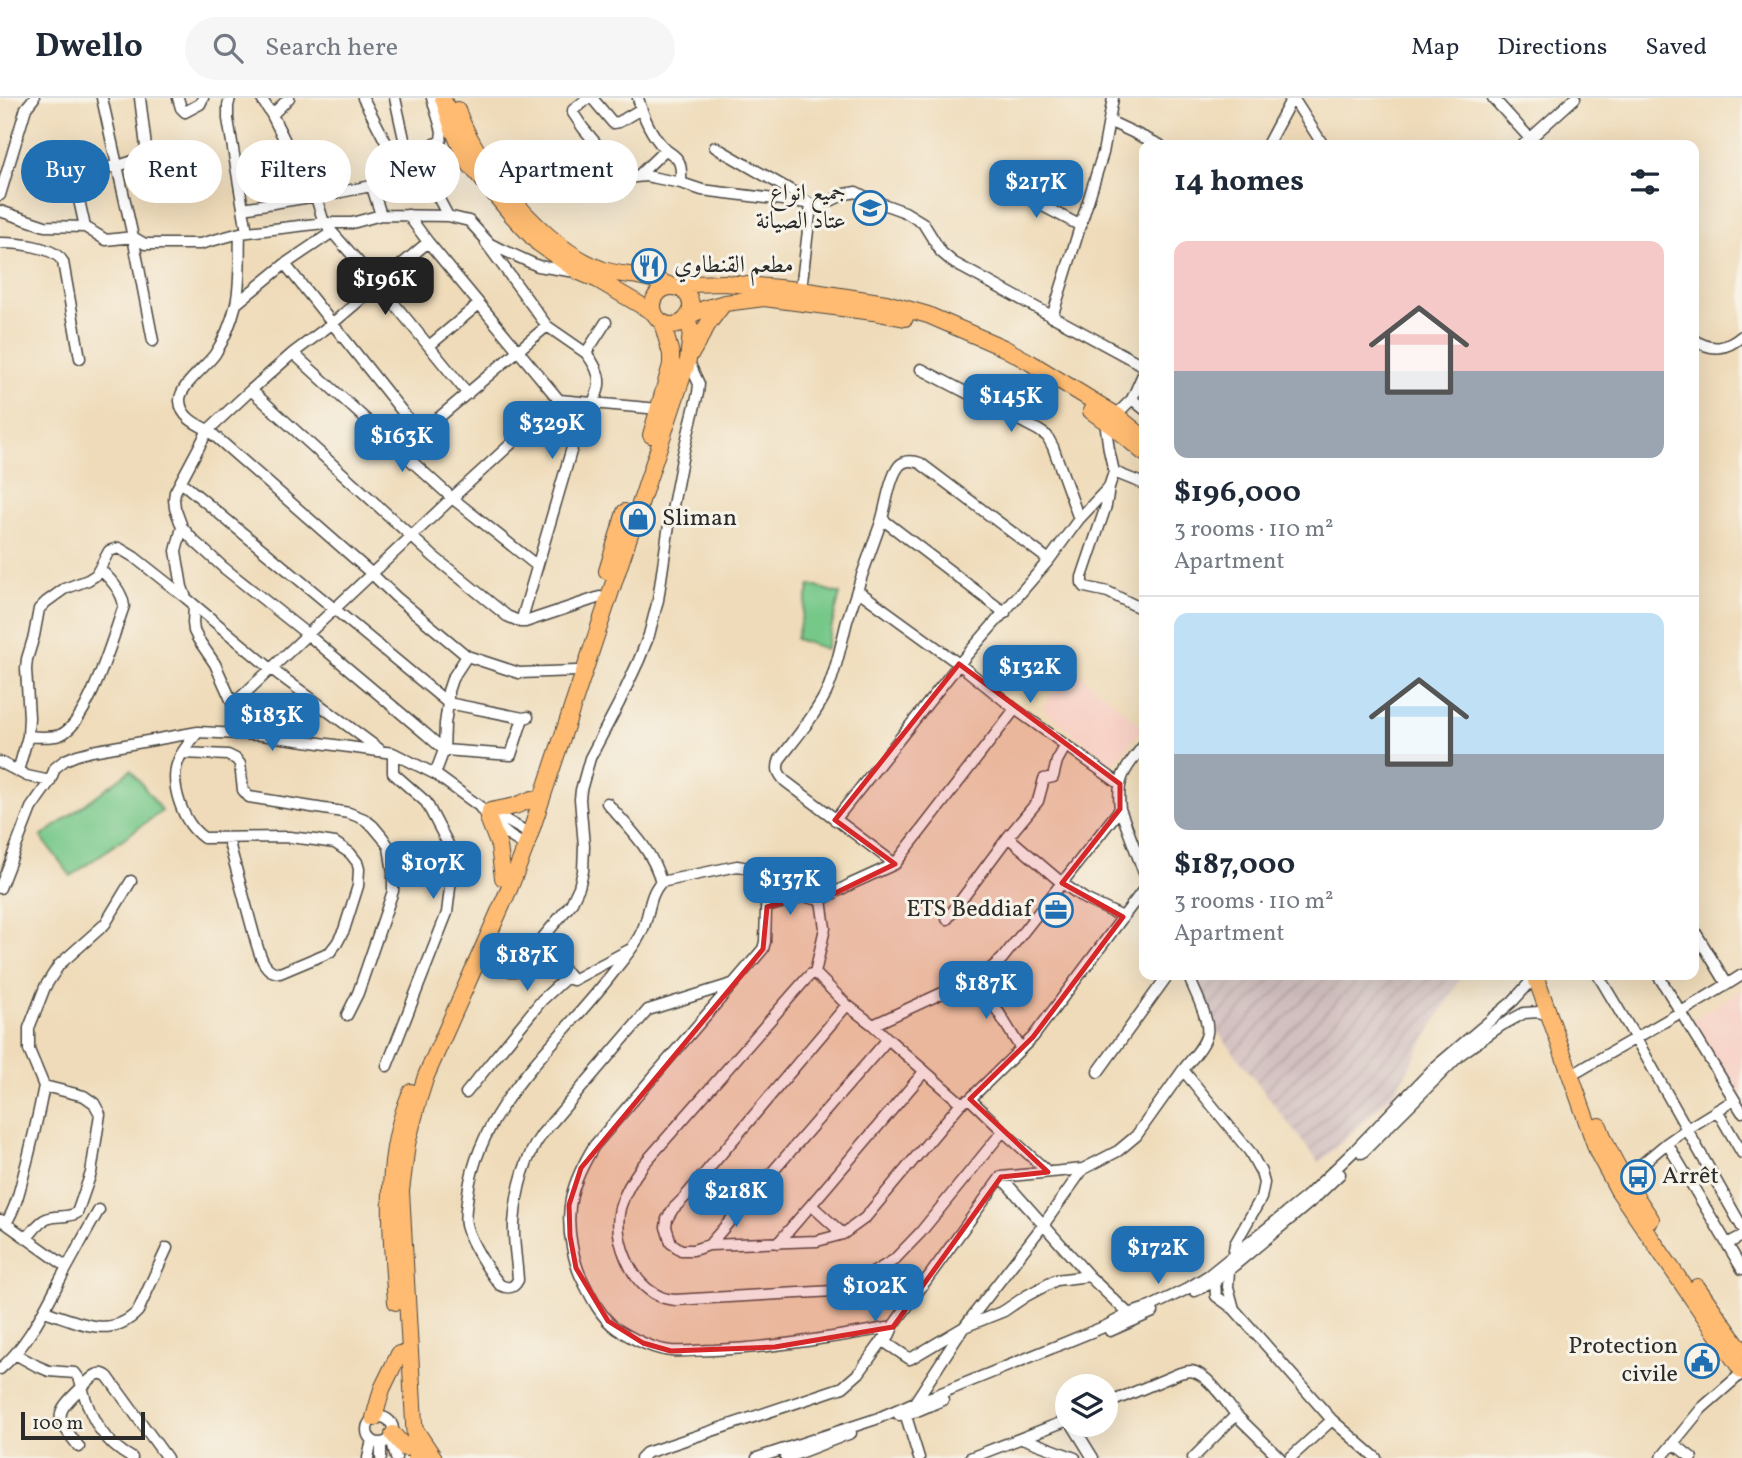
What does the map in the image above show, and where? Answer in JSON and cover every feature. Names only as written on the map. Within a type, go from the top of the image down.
[{"type":"highway","points":[[443,98],[453,129],[471,166],[538,243],[585,269],[658,318],[675,324],[704,309],[725,303],[764,298],[834,306],[906,319],[985,349],[1111,418],[1139,448]]},
{"type":"highway","points":[[453,98],[462,123],[478,153],[500,183],[548,237],[583,261],[585,269]]},
{"type":"highway","points":[[585,269],[658,280],[677,287],[688,295],[690,311],[687,316],[691,332],[688,360]]},
{"type":"highway","points":[[406,1456],[390,1189],[396,1135],[407,1102],[503,878],[524,837],[532,799],[576,671],[614,543],[659,409],[671,365],[671,354],[653,302],[656,296],[664,288],[713,283],[801,290],[886,303],[928,315],[1013,353],[1139,435]]},
{"type":"highway","points":[[406,1456],[414,1427],[401,1191],[412,1121],[426,1076],[481,955],[524,837],[688,360],[703,331],[725,303]]},
{"type":"highway","points":[[503,878],[499,846],[486,812],[515,806],[532,799]]},
{"type":"highway","points":[[1540,980],[1577,1099],[1598,1153],[1618,1190],[1742,1372]]},
{"type":"highway","points":[[1541,980],[1579,1071],[1604,1140],[1625,1178],[1742,1351]]},
{"type":"highway","points":[[374,1418],[382,1389],[399,1354]]},
{"type":"highway","points":[[414,1427],[434,1458]]},
{"type":"highway","points":[[384,1439],[398,1443],[406,1456]]},
{"type":"street","points":[[0,195],[26,108],[34,98]]},
{"type":"street","points":[[103,98],[153,341]]},
{"type":"street","points":[[85,228],[75,182],[84,173],[118,166],[140,157],[146,147],[140,98]]},
{"type":"street","points":[[178,98],[185,112],[200,104],[203,98]]},
{"type":"street","points":[[230,98],[228,119],[243,208],[236,304],[214,355],[180,397],[184,414],[190,421],[208,430],[396,597],[467,656],[519,673],[576,671]]},
{"type":"street","points":[[261,98],[284,140]]},
{"type":"street","points":[[272,116],[289,98]]},
{"type":"street","points":[[363,98],[385,140]]},
{"type":"street","points":[[395,98],[404,140]]},
{"type":"street","points":[[432,98],[442,131],[441,140]]},
{"type":"street","points":[[681,183],[678,159],[665,150],[647,124],[640,104],[619,122],[613,123],[592,98],[573,110],[583,128],[625,178],[639,176],[681,183],[702,190],[822,205],[856,192],[905,212],[923,223],[941,252],[954,263],[1139,363]]},
{"type":"street","points":[[1052,317],[1103,153],[1113,98]]},
{"type":"street","points":[[1270,140],[1292,98],[1320,140]]},
{"type":"street","points":[[1493,98],[1528,140]]},
{"type":"street","points":[[1533,140],[1575,98]]},
{"type":"street","points":[[1109,121],[1149,140]]},
{"type":"street","points":[[715,147],[810,204]]},
{"type":"street","points":[[639,176],[665,150]]},
{"type":"street","points":[[1005,186],[1081,226]]},
{"type":"street","points":[[243,208],[276,203]]},
{"type":"street","points":[[318,203],[327,228],[378,284],[468,394]]},
{"type":"street","points":[[377,203],[381,215]]},
{"type":"street","points":[[441,203],[448,216]]},
{"type":"street","points":[[801,290],[810,204]]},
{"type":"street","points":[[0,211],[45,226],[85,228],[106,240],[133,237],[145,244],[200,244],[243,233],[327,228],[381,215],[448,216],[469,221],[490,244],[537,265],[556,270],[585,269]]},
{"type":"street","points":[[408,215],[559,400],[659,409]]},
{"type":"street","points":[[469,221],[547,326],[586,353],[593,362],[600,381],[594,403],[584,416],[574,441],[520,622]]},
{"type":"street","points":[[236,304],[327,228]]},
{"type":"street","points":[[181,482],[448,703],[526,718],[511,755],[444,750],[194,541],[182,527],[175,508],[175,492],[208,430],[293,353],[333,323],[428,242]]},
{"type":"street","points":[[0,243],[18,243],[61,257],[80,358]]},
{"type":"street","points":[[285,264],[409,420],[418,426],[430,425],[547,326]]},
{"type":"street","points":[[429,346],[479,304]]},
{"type":"street","points":[[586,353],[606,322]]},
{"type":"street","points":[[1699,343],[1705,347],[1726,348],[1742,337]]},
{"type":"street","points":[[293,353],[452,498],[536,565]]},
{"type":"street","points":[[514,971],[571,904],[579,887],[583,871],[580,799],[584,779],[590,758],[639,660],[659,600],[671,518],[698,393],[699,384],[688,360]]},
{"type":"street","points":[[921,369],[1047,436],[1079,519]]},
{"type":"street","points":[[1139,383],[1132,399],[1111,418],[1109,450],[1114,472],[1106,506],[1082,577],[1085,587],[1108,592],[1139,608]]},
{"type":"street","points":[[251,390],[411,536],[507,616],[525,622],[600,597]]},
{"type":"street","points":[[1132,399],[1139,405]]},
{"type":"street","points":[[239,717],[237,704],[240,698],[270,668],[559,400]]},
{"type":"street","points":[[895,864],[786,781],[777,769],[780,759],[820,705],[828,689],[897,469],[902,463],[920,463],[1049,560]]},
{"type":"street","points":[[1114,472],[1139,482]]},
{"type":"street","points":[[835,820],[959,664],[1049,560],[1079,519],[1109,487]]},
{"type":"street","points":[[882,519],[1005,613]]},
{"type":"street","points":[[182,527],[176,551],[183,593],[190,601],[194,631],[215,664],[239,717],[261,735]]},
{"type":"street","points":[[18,771],[29,717],[26,670],[39,609],[64,589],[92,578],[109,551],[119,548],[190,601],[270,668],[381,750]]},
{"type":"street","points":[[27,736],[50,737],[65,732],[75,723],[93,694],[124,606],[118,589],[100,569]]},
{"type":"street","points":[[857,590],[1120,784]]},
{"type":"street","points":[[435,774],[444,750],[448,691],[452,679],[467,656]]},
{"type":"street","points":[[732,984],[648,1010],[542,1134],[531,1151],[523,1173],[514,1224],[518,1280],[514,1286],[505,1287],[497,1281],[473,1244],[465,1223],[471,1177],[480,1146],[495,1117],[526,1074],[603,986],[643,931],[653,891],[660,882],[737,866],[749,867],[804,897],[821,900],[895,864],[1015,709]]},
{"type":"street","points":[[0,888],[31,808],[50,781],[55,768],[65,760],[76,755],[198,732],[261,735],[393,753],[435,774],[524,837]]},
{"type":"street","points":[[198,732],[178,760],[175,781],[184,811],[198,834],[204,838],[289,837],[335,843],[350,853],[357,862],[358,886],[344,930],[330,952],[280,973],[270,971],[256,942],[228,839]]},
{"type":"street","points":[[947,919],[1007,837],[1038,801],[1044,779],[1053,777],[1057,761],[1066,745]]},
{"type":"street","points":[[1139,751],[1125,769],[1120,784],[1119,809],[1139,860]]},
{"type":"street","points":[[183,752],[228,755],[236,759],[240,764],[243,790],[249,797],[349,813],[368,821],[383,838],[391,856],[393,891],[358,993],[347,1015]]},
{"type":"street","points":[[387,1066],[447,913],[452,871],[448,844],[426,802],[393,773],[393,753]]},
{"type":"street","points":[[0,762],[27,776],[50,781]]},
{"type":"street","points":[[607,803],[648,851],[660,882]]},
{"type":"street","points":[[873,1025],[977,977],[1002,959],[1119,809]]},
{"type":"street","points":[[1007,837],[1085,899],[1123,917]]},
{"type":"street","points":[[767,878],[763,949],[594,1146],[580,1168],[569,1205],[570,1236],[576,1268],[608,1321],[643,1343],[671,1351],[749,1349],[893,1327]]},
{"type":"street","points":[[67,1267],[3,1221],[13,1213],[34,1137],[44,1086],[29,1050],[30,1028],[45,987],[59,965],[104,923],[131,881]]},
{"type":"street","points":[[847,1005],[673,1209],[666,1227],[675,1248],[688,1251],[709,1245],[817,1241],[843,1234],[865,1218],[966,1101],[1033,1037],[1139,896]]},
{"type":"street","points":[[766,907],[804,897]]},
{"type":"street","points":[[815,973],[825,928],[821,900]]},
{"type":"street","points":[[1699,938],[1727,985]]},
{"type":"street","points":[[466,1093],[542,1000],[566,978],[573,980],[631,948]]},
{"type":"street","points":[[481,955],[506,970],[559,969],[569,973],[573,980]]},
{"type":"street","points":[[815,973],[847,1005],[924,1072],[966,1101],[1048,1172]]},
{"type":"street","points":[[815,973],[806,979],[633,1178],[619,1211],[619,1235],[624,1255],[646,1288],[660,1297],[675,1300],[821,1293],[846,1287],[894,1260],[1003,1131]]},
{"type":"street","points":[[1579,1071],[1742,975]]},
{"type":"street","points":[[977,977],[1021,1049]]},
{"type":"street","points":[[1098,1072],[1164,980]]},
{"type":"street","points":[[915,1402],[964,1327],[1083,1169],[1136,1136],[1205,1040],[1208,1033],[1205,1016],[1190,980]]},
{"type":"street","points":[[1285,1218],[1434,1068],[1535,980]]},
{"type":"street","points":[[1601,980],[1742,1227]]},
{"type":"street","points":[[1661,980],[1742,1112]]},
{"type":"street","points":[[786,1458],[905,1413],[917,1411],[1018,1367],[1135,1321],[1212,1278],[1285,1218],[1314,1199],[1461,1054],[1524,1013],[1539,1012],[1550,1016]]},
{"type":"street","points":[[709,1245],[888,1039]]},
{"type":"street","points":[[1183,1070],[1250,1152],[1262,1172],[1264,1183],[1261,1198],[1235,1244],[1229,1263],[1228,1287],[1234,1309]]},
{"type":"street","points":[[778,1243],[924,1072]]},
{"type":"street","points":[[27,1238],[43,1220],[76,1213],[91,1173],[100,1114],[94,1103],[84,1096],[44,1086]]},
{"type":"street","points":[[1625,1178],[1686,1129],[1734,1100]]},
{"type":"street","points":[[1717,1110],[1742,1153]]},
{"type":"street","points":[[1667,1143],[1742,1269]]},
{"type":"street","points":[[641,1458],[646,1453],[843,1387],[854,1378],[893,1327],[1001,1177],[1083,1169]]},
{"type":"street","points":[[1001,1177],[1089,1276],[1129,1314]]},
{"type":"street","points":[[811,1205],[843,1234]]},
{"type":"street","points":[[0,1369],[25,1343],[99,1210]]},
{"type":"street","points":[[1727,1244],[1742,1236]]},
{"type":"street","points":[[44,1311],[97,1328],[122,1324],[138,1311],[167,1248]]},
{"type":"street","points":[[893,1327],[886,1343],[910,1360],[964,1327],[1004,1311],[1056,1280],[1089,1276]]},
{"type":"street","points":[[1212,1278],[1216,1296],[1234,1309],[1332,1420],[1376,1458]]},
{"type":"street","points":[[757,1458],[876,1419],[1106,1326],[1212,1278]]},
{"type":"street","points":[[15,1354],[49,1371],[75,1373],[80,1380],[92,1419],[118,1451],[132,1458]]},
{"type":"street","points":[[1118,1399],[1172,1376],[1189,1371],[1199,1373],[1236,1415],[1280,1458]]},
{"type":"street","points":[[1661,1458],[1702,1408],[1742,1372]]},
{"type":"street","points":[[79,1447],[62,1425],[60,1415],[63,1405],[101,1373],[105,1374],[162,1456]]},
{"type":"street","points":[[905,1413],[919,1458]]},
{"type":"street","points":[[1193,1458],[1236,1415]]},
{"type":"street","points":[[369,1458],[394,1430],[391,1421],[383,1417],[374,1418],[368,1424],[367,1432],[384,1439]]},
{"type":"street","points":[[1290,1458],[1332,1420]]},
{"type":"street","points":[[970,1458],[1055,1425]]},
{"type":"street","points":[[1080,1437],[1093,1458]]},
{"type":"street","points":[[1023,1438],[1075,1458]]},
{"type":"street","points":[[381,1458],[384,1439]]},
{"type":"street","points":[[384,1439],[390,1458]]},
{"type":"street","points":[[1673,1443],[1692,1458]]},
{"type":"highlighted area","points":[[959,664],[1120,784],[1120,809],[1062,883],[1123,917],[1033,1037],[970,1099],[1048,1172],[1001,1177],[893,1327],[775,1347],[671,1351],[643,1343],[608,1321],[576,1268],[570,1236],[569,1205],[581,1168],[763,949],[767,907],[804,896],[821,900],[895,864],[835,820]]},
{"type":"shaded area","points":[[1072,667],[1139,724],[1139,732],[1112,766],[1042,708]]},
{"type":"shaded area","points":[[1193,980],[1459,980],[1395,1092],[1319,1163],[1212,1024]]},
{"type":"shaded area","points":[[1742,989],[1742,1116],[1689,1022]]},
{"type":"green space","points":[[810,585],[840,594],[826,649],[796,639]]},
{"type":"green space","points":[[131,770],[162,811],[71,876],[41,837]]},
{"type":"place","name":"جميع انواع عتاد الصيانة","points":[[870,208]]},
{"type":"place","name":"مطعم القنطاوي","points":[[649,266]]},
{"type":"place","name":"Sliman","points":[[638,519]]},
{"type":"place","name":"ETS Beddiaf","points":[[1056,910]]},
{"type":"place","name":"Arrêt","points":[[1638,1177]]},
{"type":"place","name":"Protection civile","points":[[1702,1361]]}]
